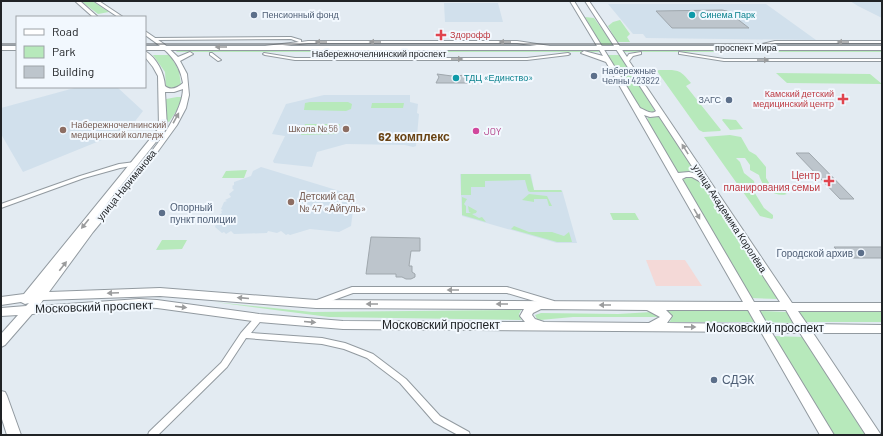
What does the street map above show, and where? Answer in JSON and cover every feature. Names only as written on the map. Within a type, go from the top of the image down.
[{"type":"main road","points":[[77,1],[94,16],[108,13],[111,10]]},
{"type":"main road","points":[[96,1],[120,16]]},
{"type":"main road","points":[[572,1],[827,435]]},
{"type":"main road","name":"улица Академика Королёва","points":[[587,1],[618,48],[628,60],[706,182],[874,435]]},
{"type":"main road","points":[[576,9],[587,12],[593,10]]},
{"type":"main road","points":[[582,19],[583,16],[592,16],[600,22]]},
{"type":"main road","name":"улица Нариманова","points":[[1,342],[30,309],[167,133],[182,108],[186,96],[184,70],[173,54],[146,34]]},
{"type":"main road","points":[[583,51],[593,46],[596,42]]},
{"type":"main road","points":[[1,48],[16,48]]},
{"type":"main road","name":"Набережночелнинский проспект","points":[[146,52],[166,48],[558,48],[583,51],[611,51]]},
{"type":"main road","points":[[618,48],[637,51]]},
{"type":"main road","name":"проспект Мира","points":[[611,51],[618,48],[637,51],[680,53],[882,54]]},
{"type":"main road","name":"проспект Мира","points":[[637,51],[746,48],[882,48]]},
{"type":"main road","points":[[583,51],[607,60]]},
{"type":"main road","name":"Набережночелнинский проспект","points":[[146,52],[173,54],[568,54],[583,51]]},
{"type":"main road","points":[[628,60],[631,55],[637,51]]},
{"type":"main road","name":"улица Нариманова","points":[[9,333],[18,310],[27,297],[163,128],[161,76],[156,66],[146,53]]},
{"type":"main road","points":[[1,54],[16,54]]},
{"type":"main road","points":[[178,60],[181,57],[190,54]]},
{"type":"main road","points":[[162,87],[165,90],[170,90],[177,89],[186,84]]},
{"type":"main road","points":[[162,99],[176,96],[186,96]]},
{"type":"main road","points":[[636,109],[650,115],[658,114],[660,111]]},
{"type":"main road","points":[[677,180],[678,176],[688,174],[698,176],[706,182]]},
{"type":"main road","name":"Московский проспект","points":[[1,301],[39,296],[160,292],[316,304],[882,307]]},
{"type":"main road","name":"Московский проспект","points":[[1,312],[139,303],[158,304],[259,318],[343,325],[651,326],[882,329]]},
{"type":"main road","points":[[541,304],[529,310],[526,316],[532,323],[554,326]]},
{"type":"main road","points":[[644,306],[660,311],[666,316],[665,319],[651,326]]},
{"type":"main road","points":[[1,396],[14,435]]},
{"type":"street","points":[[153,39],[291,38],[308,42]]},
{"type":"street","points":[[260,48],[308,42],[517,42],[558,48]]},
{"type":"street","points":[[746,48],[775,42],[882,42]]},
{"type":"street","points":[[680,53],[724,60],[882,60]]},
{"type":"street","points":[[211,54],[220,60]]},
{"type":"street","points":[[265,54],[295,59],[527,59],[568,54]]},
{"type":"street","points":[[1,206],[82,177],[119,166],[135,164]]},
{"type":"street","points":[[316,304],[352,290],[507,290],[560,305]]},
{"type":"street","points":[[152,435],[224,365],[244,335],[259,318]]},
{"type":"street","points":[[244,335],[322,341],[345,346],[370,356],[403,381],[437,419],[466,435]]},
{"type":"shaded area","points":[[850,1],[882,1],[882,18],[858,6]]},
{"type":"shaded area","points":[[444,3],[498,3],[503,22],[445,22]]},
{"type":"shaded area","points":[[608,4],[766,4],[816,40],[646,38],[643,34],[633,34]]},
{"type":"shaded area","name":"Набережночелнинский медицинский колледж","points":[[74,88],[118,88],[143,111],[129,129],[23,172],[1,134],[1,108]]},
{"type":"shaded area","name":"Школа № 56","points":[[324,95],[410,95],[410,102],[418,104],[417,113],[419,114],[416,146],[346,144],[317,152],[312,167],[274,163],[273,161],[285,136],[272,134],[286,104]]},
{"type":"shaded area","name":"Детский сад № 47 «Айгуль»","points":[[261,167],[356,196],[356,204],[352,206],[356,208],[353,210],[351,226],[339,232],[310,229],[290,235],[286,235],[281,231],[277,233],[268,231],[267,233],[234,234],[231,231],[226,234],[224,232],[222,233],[215,227],[219,215],[222,213],[221,211],[223,210],[221,209],[224,202],[227,201],[225,200],[231,197],[229,194],[234,190],[232,186],[234,185],[234,182],[251,176],[253,171]]},
{"type":"shaded area","points":[[460,174],[531,174],[534,190],[562,190],[577,243],[557,243],[462,216]]},
{"type":"shaded area","points":[[646,260],[685,260],[702,286],[656,286]]},
{"type":"green space","points":[[81,1],[92,1],[109,12],[98,14]]},
{"type":"green space","points":[[585,17],[594,18],[615,47],[602,47]]},
{"type":"green space","points":[[620,20],[630,34],[627,37],[630,42],[617,42],[608,26],[613,22]]},
{"type":"green space","points":[[174,49],[598,49],[600,52],[177,52]]},
{"type":"green space","points":[[622,50],[882,50],[882,52],[623,52]]},
{"type":"green space","points":[[153,55],[170,55],[179,71],[181,85],[173,89],[166,88],[165,72]]},
{"type":"green space","points":[[607,55],[620,55],[655,111],[650,113],[641,110]]},
{"type":"green space","points":[[674,70],[680,72],[691,83],[686,86],[721,130],[703,132],[699,130],[657,71]]},
{"type":"green space","points":[[776,73],[870,74],[882,84],[787,83]]},
{"type":"green space","points":[[182,97],[177,110],[169,122],[166,121],[165,101],[166,99]]},
{"type":"green space","points":[[348,102],[352,104],[351,109],[346,111],[304,110],[305,103]]},
{"type":"green space","points":[[372,103],[404,103],[403,108],[371,108]]},
{"type":"green space","points":[[647,116],[661,116],[697,174],[685,172],[677,174],[650,127]]},
{"type":"green space","points":[[722,120],[736,120],[743,129],[730,130]]},
{"type":"green space","points":[[305,124],[340,124],[337,134],[301,135]]},
{"type":"green space","points":[[730,135],[741,137],[749,151],[756,155],[766,167],[766,178],[771,186],[787,194],[782,195],[773,193],[763,184],[759,175],[750,170],[750,165],[745,158],[736,158],[740,162],[744,173],[754,181],[755,186],[753,190],[764,208],[773,215],[772,219],[760,216],[704,137]]},
{"type":"green space","points":[[247,170],[244,178],[222,178],[226,171]]},
{"type":"green space","points":[[461,174],[530,174],[534,190],[561,190],[562,192],[530,192],[528,191],[525,180],[485,181],[485,187],[471,187],[471,195],[461,195]]},
{"type":"green space","points":[[686,176],[690,176],[701,181],[778,299],[750,298],[682,179]]},
{"type":"green space","points":[[529,194],[547,196],[552,206],[549,206],[547,199],[534,199],[534,202],[522,200]]},
{"type":"green space","points":[[462,197],[467,199],[464,204],[466,206],[466,213],[471,213],[469,212],[468,206],[477,211],[476,213],[472,214],[479,218],[482,217],[486,222],[462,215]]},
{"type":"green space","points":[[610,213],[635,213],[639,220],[613,220]]},
{"type":"green space","points":[[514,226],[529,232],[552,232],[564,236],[569,232],[572,242],[557,242],[511,229]]},
{"type":"green space","points":[[162,240],[187,240],[182,249],[156,250]]},
{"type":"green space","points":[[214,302],[312,312],[521,310],[519,314],[521,320],[329,317]]},
{"type":"green space","points":[[664,310],[749,311],[756,322],[669,322],[671,320],[670,316]]},
{"type":"green space","points":[[759,311],[787,312],[794,323],[765,322]]},
{"type":"green space","points":[[652,312],[658,316],[573,317],[540,320],[537,319],[535,315],[541,313],[618,314]]},
{"type":"green space","points":[[797,312],[882,312],[882,322],[803,322]]},
{"type":"green space","points":[[772,336],[804,337],[865,435],[831,435]]},
{"type":"building","points":[[656,11],[727,11],[749,28],[672,28]]},
{"type":"building","name":"ТДЦ «Единство»","points":[[437,74],[472,76],[473,83],[436,83],[439,77]]},
{"type":"building","name":"Центр планирования семьи","points":[[796,153],[809,153],[854,199],[840,199]]},
{"type":"building","points":[[371,237],[420,238],[420,251],[411,251],[409,266],[412,266],[412,272],[415,274],[415,277],[406,279],[396,277],[396,274],[366,274]]},
{"type":"building","name":"Городской архив","points":[[834,247],[882,247],[882,258],[844,258]]},
{"type":"tram line","points":[[1,44],[16,44]]},
{"type":"tram line","points":[[146,44],[882,44]]},
{"type":"place","name":"Пенсионный фонд","points":[[254,15]]},
{"type":"place","name":"Синема Парк","points":[[692,15]]},
{"type":"place","name":"Здорофф","points":[[441,35]]},
{"type":"place","name":"Набережные Челны 423822","points":[[594,76]]},
{"type":"place","name":"ТДЦ «Единство»","points":[[456,78]]},
{"type":"place","name":"Камский детский медицинский центр","points":[[843,99]]},
{"type":"place","name":"ЗАГС","points":[[729,100]]},
{"type":"place","name":"Школа № 56","points":[[346,129]]},
{"type":"place","name":"Набережночелнинский медицинский колледж","points":[[63,130]]},
{"type":"place","name":"JOY","points":[[476,131]]},
{"type":"place","name":"Центр планирования семьи","points":[[829,181]]},
{"type":"place","name":"Детский сад № 47 «Айгуль»","points":[[291,202]]},
{"type":"place","name":"Опорный пункт полиции","points":[[162,213]]},
{"type":"place","name":"Городской архив","points":[[861,253]]},
{"type":"place","name":"СДЭК","points":[[714,380]]},
{"type":"district","name":"62 комплекс","points":[[414,137]]}]
